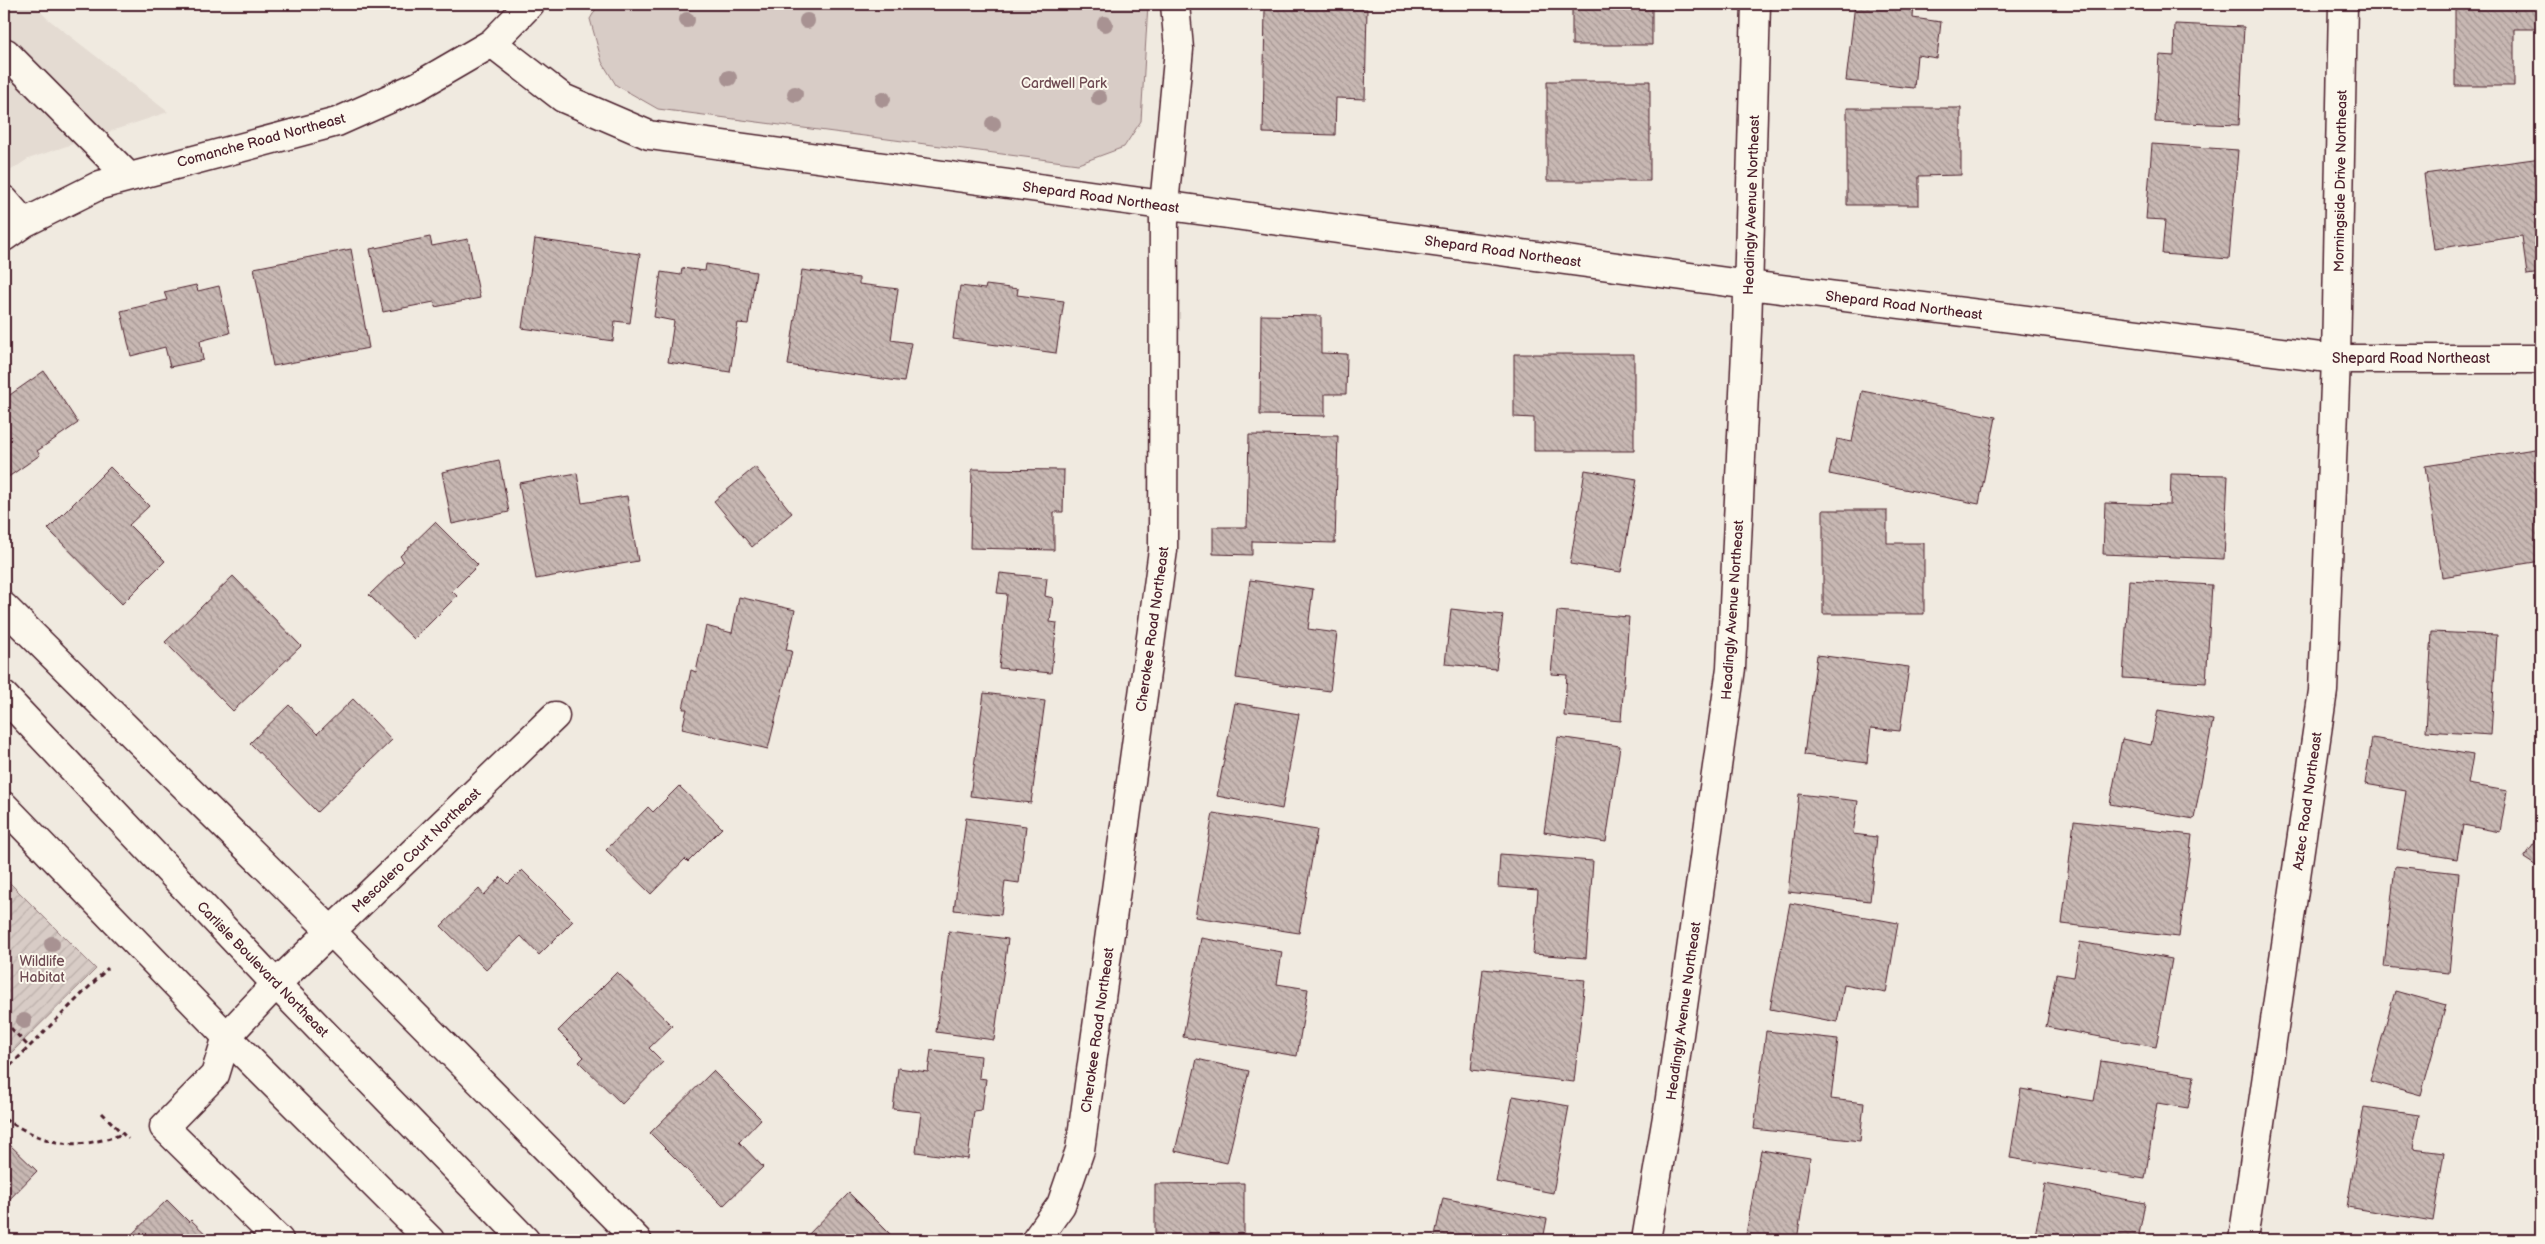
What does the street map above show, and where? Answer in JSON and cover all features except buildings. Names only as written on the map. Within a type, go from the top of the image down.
[{"type":"street","name":"Comanche Road Northeast","points":[[14,230],[100,185],[336,122],[418,86],[492,43],[530,4]]},
{"type":"street","name":"Cherokee Road Northeast","points":[[1036,1240],[1061,1205],[1080,1150],[1164,550],[1164,205],[1178,49],[1175,4]]},
{"type":"street","name":"Headingly Avenue Northeast","points":[[1646,1240],[1669,1105],[1731,668],[1749,285],[1756,4]]},
{"type":"street","name":"Morningside Drive Northeast","points":[[2336,359],[2343,4]]},
{"type":"street","name":"Shepard Road Northeast","points":[[492,43],[563,98],[649,134],[1749,285],[2336,359],[2541,358]]},
{"type":"street","points":[[5,51],[128,176]]},
{"type":"street","points":[[4,200],[14,230]]},
{"type":"street","name":"Aztec Road Northeast","points":[[2243,1240],[2323,692],[2336,359]]},
{"type":"street","points":[[4,607],[331,931],[637,1240]]},
{"type":"street","name":"Carlisle Boulevard Northeast","points":[[4,696],[276,984],[525,1240]]},
{"type":"street","name":"Mescalero Court Northeast","points":[[227,1036],[276,984],[555,716]]},
{"type":"street","points":[[4,806],[227,1036],[430,1240]]},
{"type":"street","points":[[227,1036],[216,1075],[164,1127],[279,1240]]},
{"type":"path","points":[[4,1072],[108,967]]},
{"type":"path","points":[[4,1012],[7,1024],[30,1047]]},
{"type":"path","points":[[4,1119],[33,1135],[74,1146],[94,1144],[123,1134]]},
{"type":"shaded area","points":[[4,4],[33,4],[48,19],[168,112],[28,159],[4,175]]},
{"type":"green space","name":"Cardwell Park","points":[[599,4],[1148,4],[1141,121],[1124,147],[1078,164],[658,109],[616,85],[602,62],[590,19]]},
{"type":"green space","name":"Wildlife Habitat","points":[[4,877],[96,969],[4,1060]]}]
